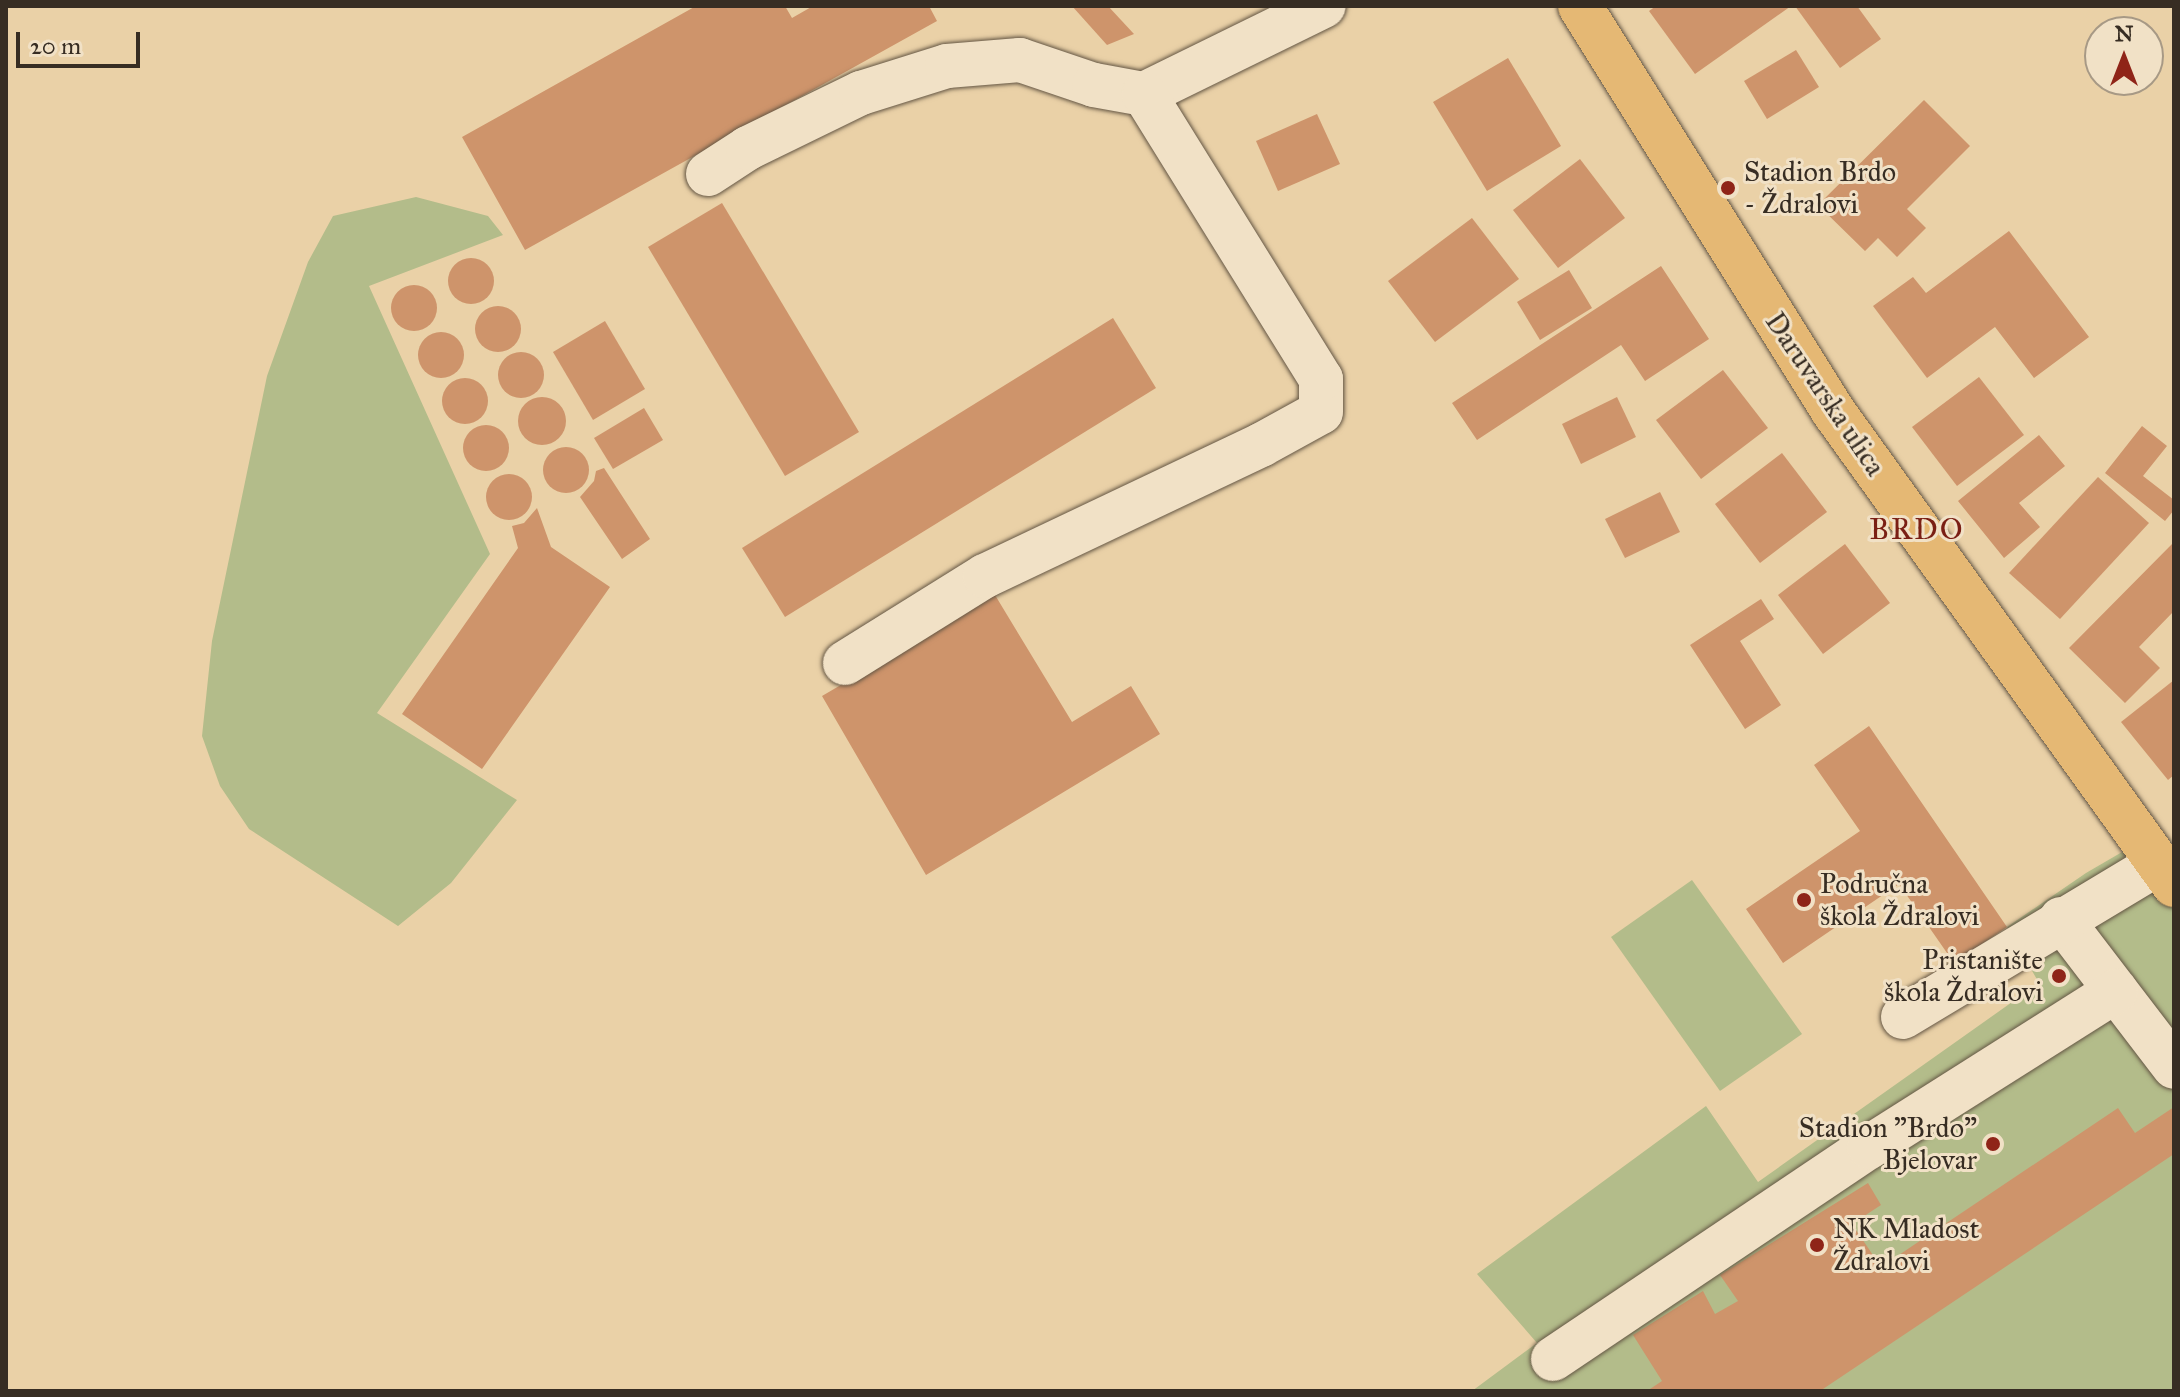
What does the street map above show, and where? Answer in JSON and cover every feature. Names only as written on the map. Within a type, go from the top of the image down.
[{"type":"main road","name":"Daruvarska ulica","points":[[1580,6],[1833,411],[2166,874]]},
{"type":"lane","points":[[708,174],[748,148],[861,93],[947,66],[1020,60],[1094,85],[1144,94],[1324,6]]},
{"type":"lane","points":[[845,663],[985,576],[1261,445],[1321,412],[1321,379],[1144,94]]},
{"type":"lane","points":[[1903,1017],[2061,919],[2166,874]]},
{"type":"lane","points":[[2061,919],[2174,1067]]},
{"type":"lane","points":[[1553,1359],[1869,1147],[2116,991]]},
{"type":"green space","points":[[416,197],[488,216],[503,235],[369,286],[490,554],[377,713],[517,800],[451,883],[398,926],[249,829],[220,786],[202,736],[212,641],[267,376],[308,262],[333,216]]},
{"type":"green space","name":"Stadion \"Brdo\" Bjelovar","points":[[2141,841],[2174,889],[2174,1391],[1472,1391],[1537,1343],[1477,1274],[1706,1106],[1758,1182],[2039,983],[2007,927],[2086,873]]},
{"type":"green space","points":[[1692,880],[1802,1034],[1720,1091],[1611,937]]},
{"type":"building","points":[[696,6],[785,6],[792,18],[813,6],[929,6],[937,21],[525,250],[462,137]]},
{"type":"building","points":[[1072,6],[1108,6],[1134,34],[1107,45]]},
{"type":"building","points":[[1656,6],[1791,6],[1695,74],[1649,11]]},
{"type":"building","points":[[1795,6],[1857,6],[1881,39],[1840,68]]},
{"type":"building","points":[[1796,50],[1819,87],[1767,119],[1744,81]]},
{"type":"building","points":[[1508,58],[1561,146],[1487,191],[1433,102]]},
{"type":"building","points":[[1924,100],[1970,146],[1907,209],[1926,228],[1897,257],[1878,238],[1865,251],[1818,205]]},
{"type":"building","points":[[1317,114],[1340,164],[1278,191],[1256,141]]},
{"type":"building","points":[[1580,159],[1625,218],[1558,268],[1513,210]]},
{"type":"building","points":[[722,203],[859,432],[785,476],[648,247]]},
{"type":"building","points":[[1472,218],[1519,279],[1435,342],[1388,281]]},
{"type":"building","points":[[2009,231],[2089,337],[2034,378],[1995,327],[1927,378],[1873,306],[1913,277],[1926,293]]},
{"type":"building","points":[[471,258],[488,264],[494,281],[488,298],[471,304],[454,298],[448,281],[454,264]]},
{"type":"building","points":[[1661,266],[1709,339],[1645,381],[1621,345],[1477,440],[1452,403]]},
{"type":"building","points":[[1569,270],[1592,308],[1540,340],[1517,302]]},
{"type":"building","points":[[414,285],[431,291],[437,308],[431,325],[414,331],[397,325],[391,308],[397,291]]},
{"type":"building","points":[[498,306],[515,312],[521,329],[515,346],[498,352],[481,346],[475,329],[481,312]]},
{"type":"building","points":[[1113,318],[1156,388],[785,617],[742,548]]},
{"type":"building","points":[[605,321],[645,389],[593,420],[553,352]]},
{"type":"building","points":[[441,332],[458,338],[464,355],[458,372],[441,378],[424,372],[418,355],[424,338]]},
{"type":"building","points":[[521,352],[538,358],[544,375],[538,392],[521,398],[504,392],[498,375],[504,358]]},
{"type":"building","points":[[1723,370],[1768,428],[1701,479],[1656,420]]},
{"type":"building","points":[[1979,377],[2024,435],[1957,486],[1912,427]]},
{"type":"building","points":[[465,378],[482,384],[488,401],[482,418],[465,424],[448,418],[442,401],[448,384]]},
{"type":"building","points":[[542,397],[559,404],[566,421],[559,438],[542,445],[525,438],[518,421],[525,404]]},
{"type":"building","points":[[1617,397],[1636,437],[1581,464],[1562,424]]},
{"type":"building","points":[[644,408],[663,440],[613,469],[594,438]]},
{"type":"building","points":[[486,425],[503,431],[509,448],[503,465],[486,471],[469,465],[463,448],[469,431]]},
{"type":"building","points":[[2142,426],[2167,446],[2143,476],[2174,500],[2174,510],[2165,521],[2105,473]]},
{"type":"building","points":[[2039,435],[2065,466],[2019,503],[2040,527],[2004,558],[1958,501]]},
{"type":"building","points":[[566,447],[583,453],[589,470],[583,487],[566,493],[549,487],[543,470],[549,453]]},
{"type":"building","points":[[1782,453],[1827,512],[1760,563],[1715,504]]},
{"type":"building","points":[[604,468],[650,539],[622,559],[580,497],[594,481],[596,471]]},
{"type":"building","points":[[509,474],[526,480],[532,497],[526,514],[509,520],[492,514],[486,497],[492,480]]},
{"type":"building","points":[[2098,477],[2149,523],[2060,619],[2009,573]]},
{"type":"building","points":[[1660,492],[1680,532],[1625,558],[1605,519]]},
{"type":"building","points":[[537,508],[551,547],[610,587],[482,769],[402,714],[518,548],[512,526],[524,523]]},
{"type":"building","points":[[2174,542],[2174,611],[2139,647],[2160,668],[2125,703],[2069,648]]},
{"type":"building","points":[[1845,544],[1890,603],[1823,654],[1778,595]]},
{"type":"building","points":[[995,595],[1072,722],[1131,686],[1160,734],[926,875],[822,696]]},
{"type":"building","points":[[1761,599],[1774,619],[1740,641],[1781,705],[1745,729],[1690,645]]},
{"type":"building","points":[[2174,680],[2174,775],[2168,780],[2121,722]]},
{"type":"building","points":[[1869,726],[2007,927],[1954,963],[1899,884],[1783,963],[1746,909],[1860,831],[1814,765]]},
{"type":"building","name":"Stadion \"Brdo\" Bjelovar","points":[[2174,1107],[2174,1154],[1820,1391],[1647,1391],[1662,1381],[1633,1335],[1703,1291],[1715,1314],[1738,1301],[1720,1275],[1868,1183],[1881,1205],[1852,1224],[1881,1267],[2118,1108],[2135,1133]]},
{"type":"place","name":"Stadion Brdo - Ždralovi","points":[[1728,188]]},
{"type":"place","name":"Područna škola Ždralovi","points":[[1804,900]]},
{"type":"place","name":"Pristanište škola Ždralovi","points":[[2059,976]]},
{"type":"place","name":"Stadion \"Brdo\" Bjelovar","points":[[1993,1144]]},
{"type":"place","name":"NK Mladost Ždralovi","points":[[1817,1245]]},
{"type":"district","name":"BRDO","points":[[1917,529]]}]
